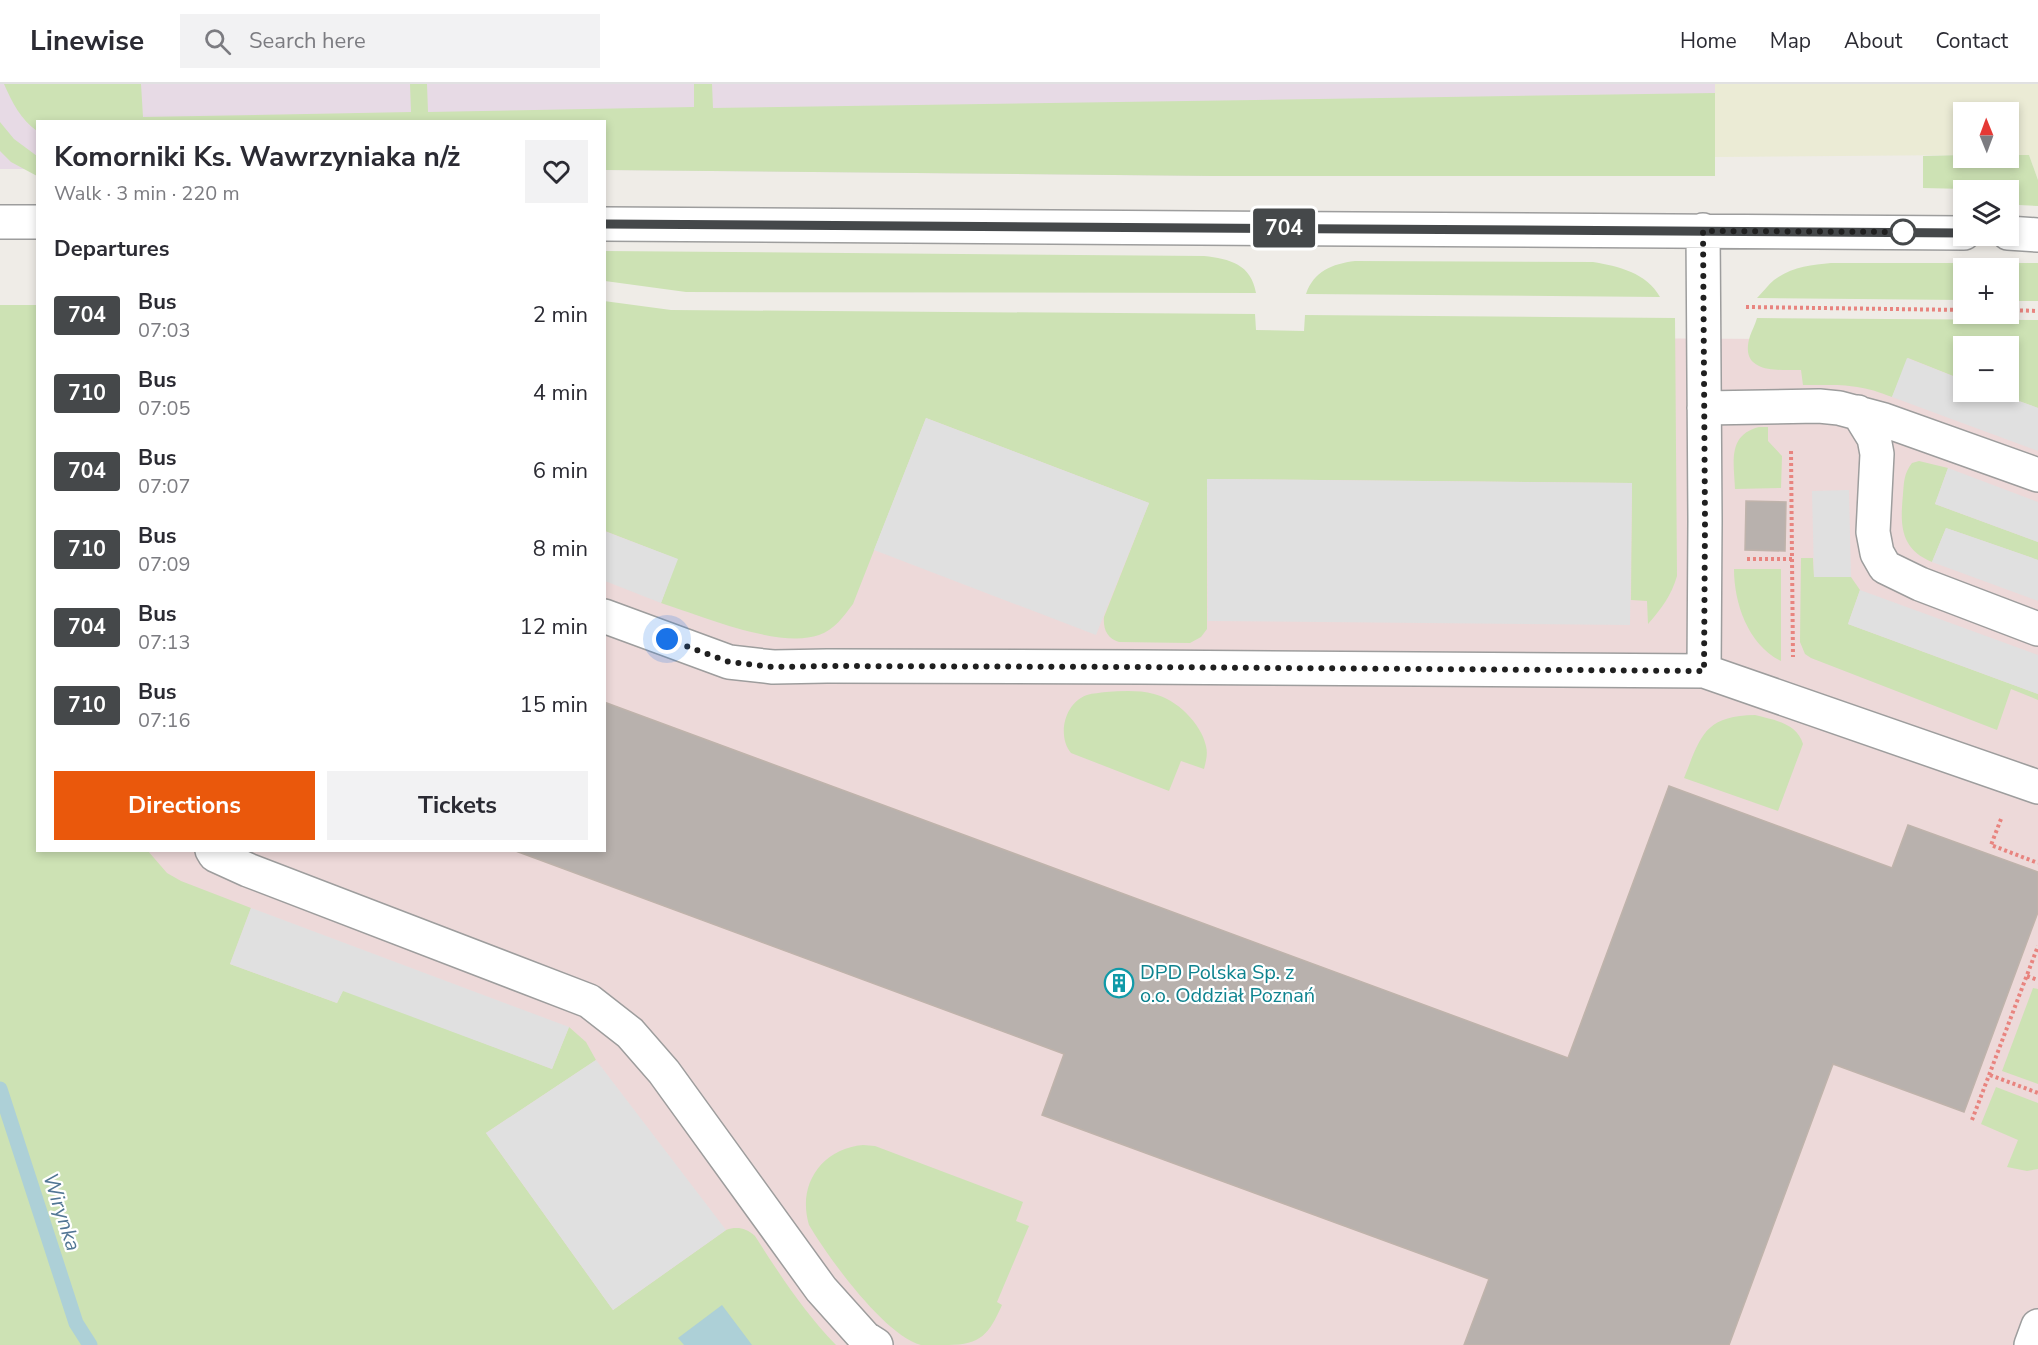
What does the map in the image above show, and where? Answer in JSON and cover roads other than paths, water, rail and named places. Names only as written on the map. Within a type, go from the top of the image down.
[{"type":"street","points":[[0,222],[36,222]]},
{"type":"street","points":[[606,224],[1953,233]]},
{"type":"street","points":[[1703,231],[1704,671]]},
{"type":"street","points":[[2019,234],[2038,235]]},
{"type":"street","points":[[1704,408],[1819,406],[1858,412],[2038,476]]},
{"type":"street","points":[[1858,412],[1874,438],[1877,454],[1873,532],[1877,553],[1885,567],[1920,584],[2038,629]]},
{"type":"street","points":[[606,617],[729,662],[773,667],[1704,671],[2038,787]]},
{"type":"street","points":[[213,852],[215,855],[248,870],[589,1001],[630,1033],[664,1072],[821,1289],[865,1338],[876,1345]]},
{"type":"street","points":[[2031,1345],[2038,1326]]},
{"type":"water","points":[[722,1305],[752,1345],[684,1345],[678,1338]]},
{"type":"waterway","name":"Wirynka","points":[[0,1089],[76,1323],[90,1345]]},
{"type":"place","name":"DPD Polska Sp. z o.o. Oddział Poznań","points":[[1119,983]]}]
